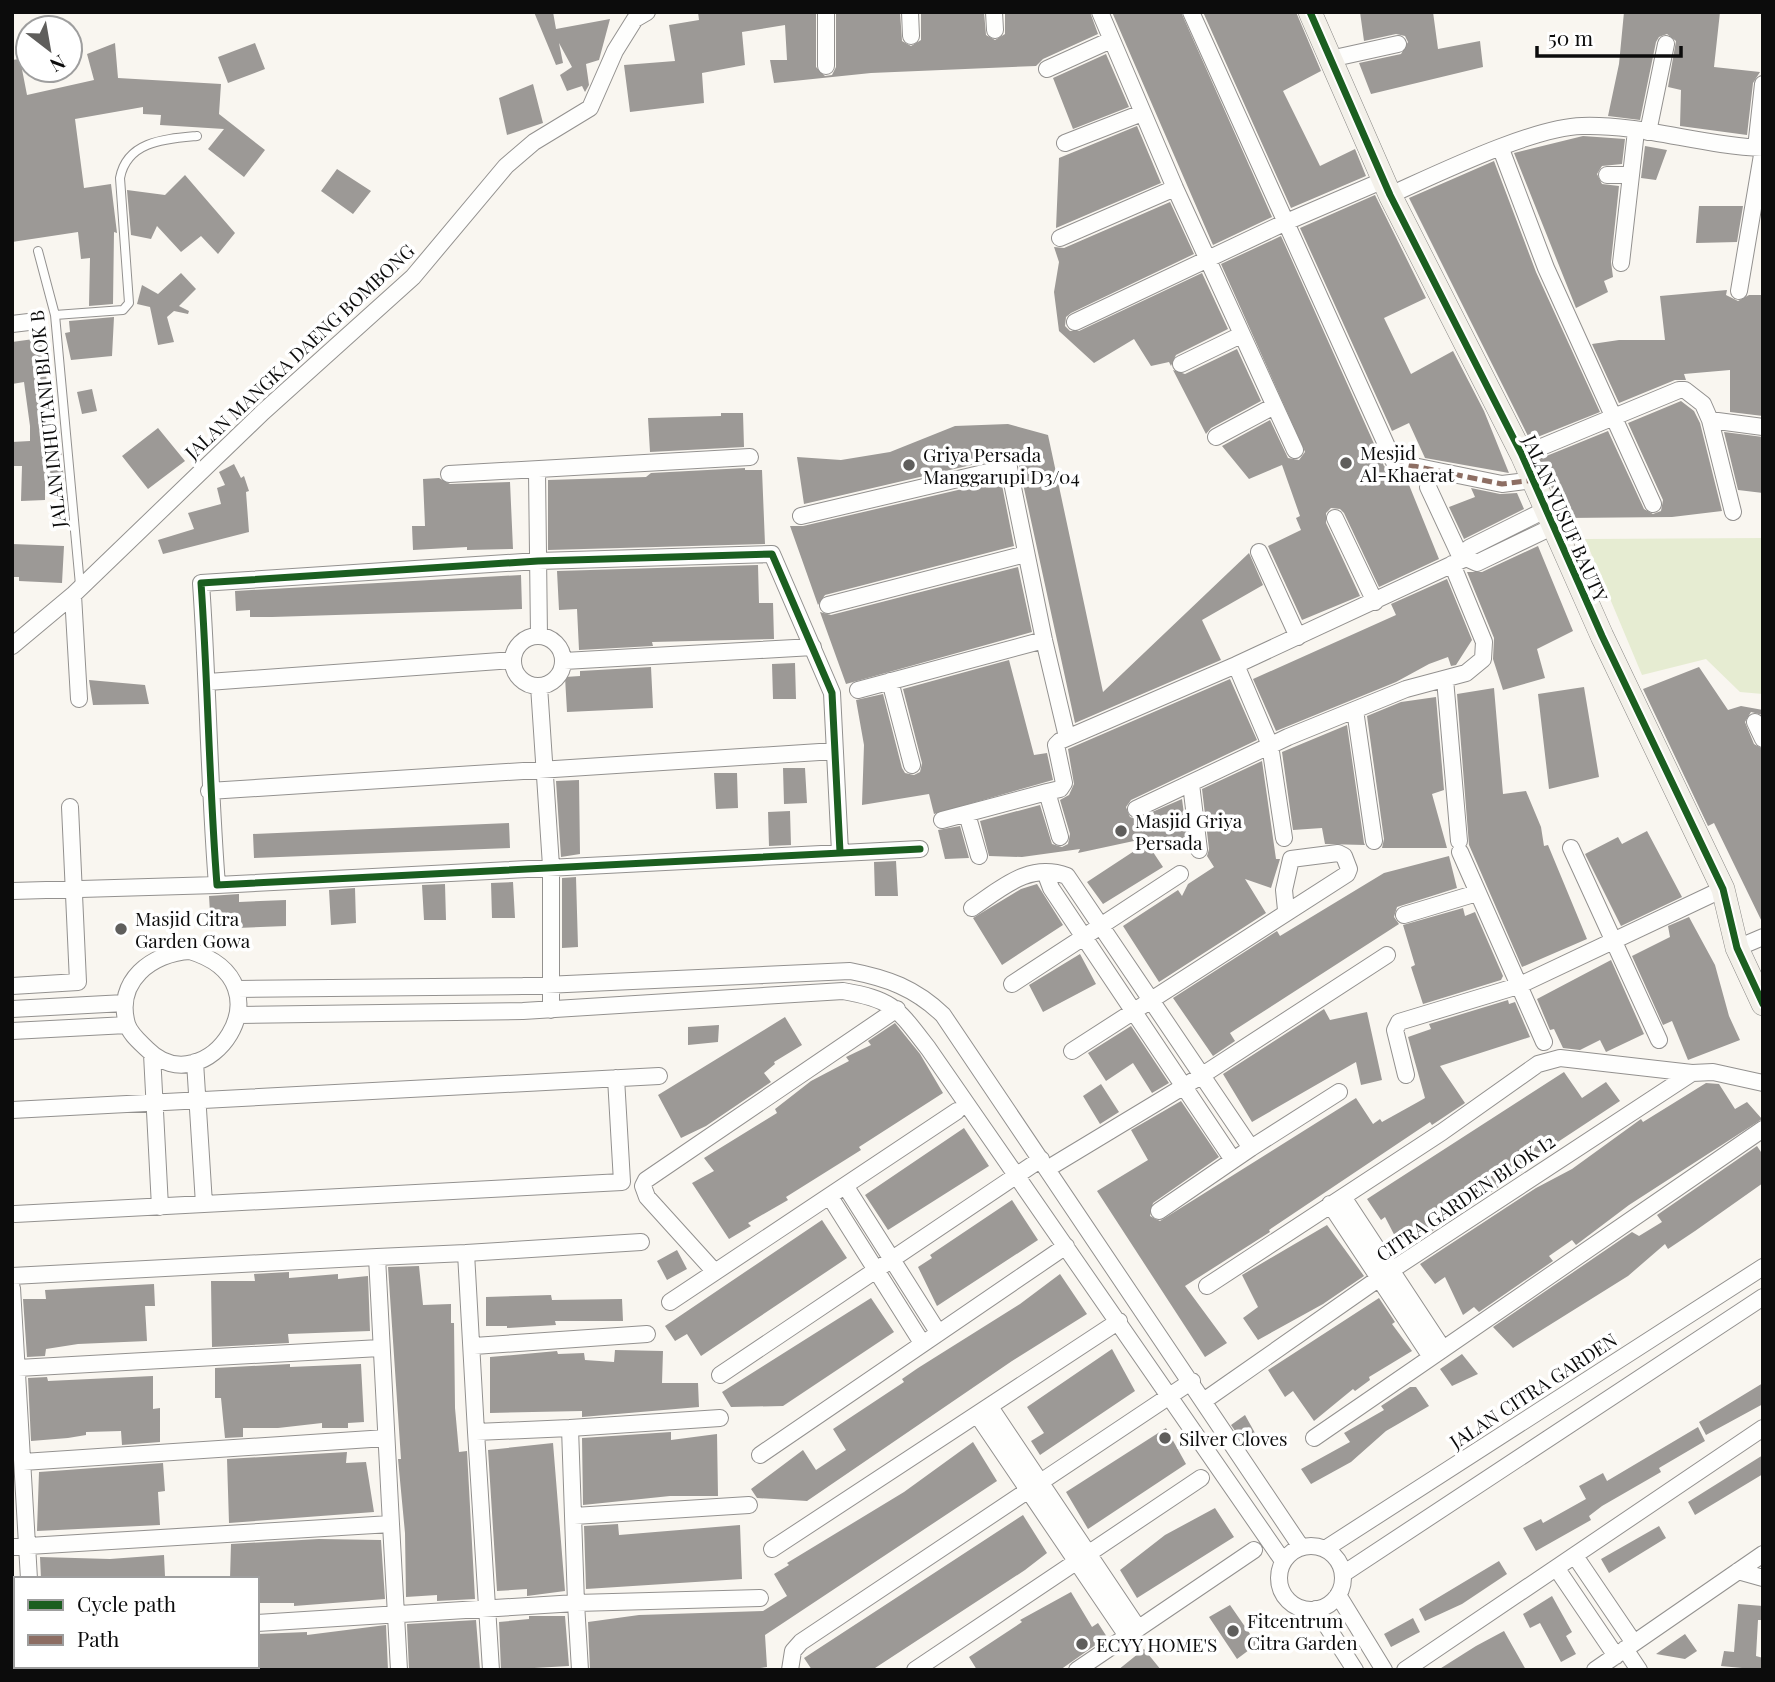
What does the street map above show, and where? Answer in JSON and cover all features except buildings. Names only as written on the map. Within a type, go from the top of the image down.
[{"type":"street","name":"JALAN MANGKA DAENG BOMBONG","points":[[12,646],[76,590],[283,393],[413,277],[506,166],[534,142],[590,108],[615,51],[635,19],[647,12]]},
{"type":"street","points":[[826,12],[827,66]]},
{"type":"street","points":[[910,12],[911,36]]},
{"type":"street","points":[[994,12],[995,30]]},
{"type":"street","points":[[1100,12],[1175,188],[1295,450]]},
{"type":"street","points":[[1191,12],[1394,462],[1502,484],[1534,480]]},
{"type":"street","name":"JALAN YUSUF BAUTY","points":[[1310,12],[1387,187],[1522,455],[1548,518],[1724,889],[1737,948],[1763,1004]]},
{"type":"street","points":[[1047,69],[1111,40]]},
{"type":"street","points":[[1330,59],[1398,44]]},
{"type":"street","points":[[1621,263],[1631,175],[1666,44]]},
{"type":"street","points":[[1740,292],[1761,148],[1763,84]]},
{"type":"street","points":[[1065,143],[1142,113]]},
{"type":"street","points":[[1075,322],[1284,223],[1571,127],[1642,131],[1761,148]]},
{"type":"street","points":[[1501,149],[1546,268],[1653,505]]},
{"type":"street","points":[[1607,175],[1631,175]]},
{"type":"street","points":[[1060,238],[1175,188]]},
{"type":"street","points":[[12,324],[37,321]]},
{"type":"street","points":[[1181,364],[1241,335]]},
{"type":"street","points":[[1522,455],[1685,390],[1703,404],[1710,420],[1733,512]]},
{"type":"street","points":[[1216,437],[1274,406]]},
{"type":"street","points":[[1710,420],[1763,426]]},
{"type":"street","points":[[449,474],[750,457]]},
{"type":"street","points":[[801,516],[1008,462],[1044,640],[1067,737]]},
{"type":"street","points":[[537,471],[539,636]]},
{"type":"street","points":[[1136,809],[1270,745],[1406,689],[1466,673],[1483,659],[1484,642],[1460,561],[1428,487]]},
{"type":"street","points":[[1335,518],[1375,602]]},
{"type":"street","points":[[942,820],[1063,787],[1056,745],[1067,737],[1375,602],[1460,561],[1469,548],[1548,518]]},
{"type":"street","points":[[1259,552],[1298,637]]},
{"type":"street","points":[[217,885],[209,791],[208,682],[201,583],[538,561],[772,554],[832,693],[840,852]]},
{"type":"street","points":[[828,605],[1026,554]]},
{"type":"street","points":[[76,590],[79,699]]},
{"type":"street","points":[[539,636],[558,645],[564,660],[563,668],[554,681],[539,686],[523,682],[514,669],[513,660],[520,645],[539,636]]},
{"type":"street","points":[[858,690],[1044,640]]},
{"type":"street","points":[[564,660],[813,647]]},
{"type":"street","points":[[208,682],[513,660]]},
{"type":"street","points":[[1236,665],[1270,745],[1284,838]]},
{"type":"street","points":[[1445,679],[1459,847],[1544,1042]]},
{"type":"street","points":[[890,681],[912,765]]},
{"type":"street","points":[[539,686],[547,770],[551,866],[551,1010]]},
{"type":"street","points":[[1355,710],[1374,841]]},
{"type":"street","points":[[1755,722],[1763,739]]},
{"type":"street","points":[[209,791],[835,751]]},
{"type":"street","points":[[1191,784],[1199,850]]},
{"type":"street","points":[[1048,792],[1060,837]]},
{"type":"street","points":[[12,986],[78,982],[70,807]]},
{"type":"street","points":[[967,814],[979,856]]},
{"type":"street","points":[[1571,848],[1658,1040]]},
{"type":"street","points":[[12,891],[217,885],[920,849]]},
{"type":"street","points":[[1045,872],[1051,888],[1233,1160]]},
{"type":"street","points":[[972,908],[1025,874],[1045,872],[1067,876],[1251,1147]]},
{"type":"street","points":[[1012,984],[1180,874]]},
{"type":"street","points":[[1051,888],[1067,876]]},
{"type":"street","points":[[1406,1075],[1395,1030],[1399,1022],[1518,986],[1724,889]]},
{"type":"street","points":[[1404,915],[1477,893]]},
{"type":"street","points":[[1072,1051],[1286,910]]},
{"type":"street","points":[[1737,948],[1763,937]]},
{"type":"street","points":[[190,951],[209,957],[225,969],[237,989],[239,1015],[231,1036],[216,1053],[195,1062],[173,1062],[152,1054],[127,1026],[125,1003],[137,974],[152,960],[170,952],[190,951]]},
{"type":"street","points":[[720,1375],[1016,1176],[1044,1164],[1201,1076],[1387,955]]},
{"type":"street","points":[[843,991],[850,971]]},
{"type":"street","points":[[237,989],[523,986],[850,971],[897,982],[928,1001],[943,1015],[1205,1400],[1301,1547]]},
{"type":"street","points":[[523,986],[523,1011]]},
{"type":"street","points":[[239,1015],[551,1010],[843,991],[879,998],[897,1009],[928,1048],[1283,1561]]},
{"type":"street","points":[[12,1009],[125,1003]]},
{"type":"street","points":[[715,1272],[647,1197],[643,1186],[646,1180],[897,1009]]},
{"type":"street","points":[[12,1031],[127,1026]]},
{"type":"street","points":[[152,1054],[160,1207]]},
{"type":"street","points":[[1207,1286],[1538,1064],[1550,1059],[1692,1073],[1713,1072],[1763,1083]]},
{"type":"street","points":[[195,1062],[204,1204]]},
{"type":"street","name":"CITRA GARDEN BLOK I2","points":[[1205,1400],[1385,1275],[1692,1073]]},
{"type":"street","points":[[12,1110],[659,1076]]},
{"type":"street","points":[[15,1214],[622,1182],[616,1078]]},
{"type":"street","points":[[1159,1211],[1251,1147],[1339,1092]]},
{"type":"street","points":[[670,1302],[957,1111]]},
{"type":"street","points":[[1314,1438],[1763,1129]]},
{"type":"street","points":[[846,1187],[938,1332]]},
{"type":"street","points":[[830,1197],[922,1343]]},
{"type":"street","points":[[1337,1201],[1437,1353]]},
{"type":"street","points":[[12,1276],[641,1242]]},
{"type":"street","points":[[760,1455],[1066,1246]]},
{"type":"street","points":[[466,1252],[474,1346],[476,1432],[491,1670]]},
{"type":"street","points":[[377,1257],[398,1670]]},
{"type":"street","name":"JALAN CITRA GARDEN","points":[[1325,1549],[1763,1267]]},
{"type":"street","points":[[12,1288],[23,1462],[20,1547],[28,1577]]},
{"type":"street","points":[[1343,1574],[1763,1297]]},
{"type":"street","points":[[772,1549],[1119,1321]]},
{"type":"street","points":[[474,1346],[647,1334]]},
{"type":"street","points":[[18,1368],[380,1348]]},
{"type":"street","points":[[790,1670],[793,1651],[801,1642],[1192,1381]]},
{"type":"street","points":[[984,1412],[1133,1632]]},
{"type":"street","points":[[476,1432],[720,1418]]},
{"type":"street","points":[[569,1428],[580,1670]]},
{"type":"street","points":[[1405,1670],[1763,1428]]},
{"type":"street","points":[[23,1462],[386,1438]]},
{"type":"street","points":[[915,1670],[1201,1478]]},
{"type":"street","points":[[574,1516],[749,1505]]},
{"type":"street","points":[[20,1547],[391,1524]]},
{"type":"street","points":[[1313,1545],[1325,1549],[1338,1561],[1343,1574],[1338,1595],[1316,1609],[1297,1607],[1284,1595],[1279,1577],[1283,1561],[1301,1547],[1313,1545]]},
{"type":"street","points":[[1077,1670],[1254,1550]]},
{"type":"street","points":[[1595,1670],[1763,1554]]},
{"type":"street","points":[[1575,1556],[1625,1650]]},
{"type":"street","points":[[1557,1569],[1639,1670]]},
{"type":"street","points":[[1738,1571],[1763,1578]]},
{"type":"street","points":[[1338,1595],[1384,1670]]},
{"type":"street","points":[[259,1623],[576,1603],[760,1598]]},
{"type":"street","points":[[1316,1609],[1354,1670]]},
{"type":"lane","points":[[55,315],[123,310],[130,303],[120,178],[123,164],[148,144],[197,136]]},
{"type":"lane","name":"JALAN INHUTANI BLOK B","points":[[38,251],[55,315],[76,590]]},
{"type":"green space","points":[[1763,538],[1763,694],[1740,692],[1706,659],[1642,675],[1585,539]]},
{"type":"marked path","points":[[1394,462],[1502,484],[1534,480]]},
{"type":"cycle path","points":[[1310,12],[1390,195],[1522,455],[1602,636],[1723,889],[1737,948],[1763,1004]]},
{"type":"cycle path","points":[[840,852],[832,693],[772,554],[538,561],[201,583],[217,885],[920,849]]},
{"type":"place","name":"Mesjid Al-Khaerat","points":[[1346,463]]},
{"type":"place","name":"Griya Persada Manggarupi D3/04","points":[[909,465]]},
{"type":"place","name":"Masjid Griya Persada","points":[[1121,831]]},
{"type":"place","name":"Masjid Citra Garden Gowa","points":[[121,929]]},
{"type":"place","name":"Silver Cloves","points":[[1165,1438]]},
{"type":"place","name":"Fitcentrum Citra Garden","points":[[1233,1631]]},
{"type":"place","name":"ECYY HOME'S","points":[[1082,1644]]}]
